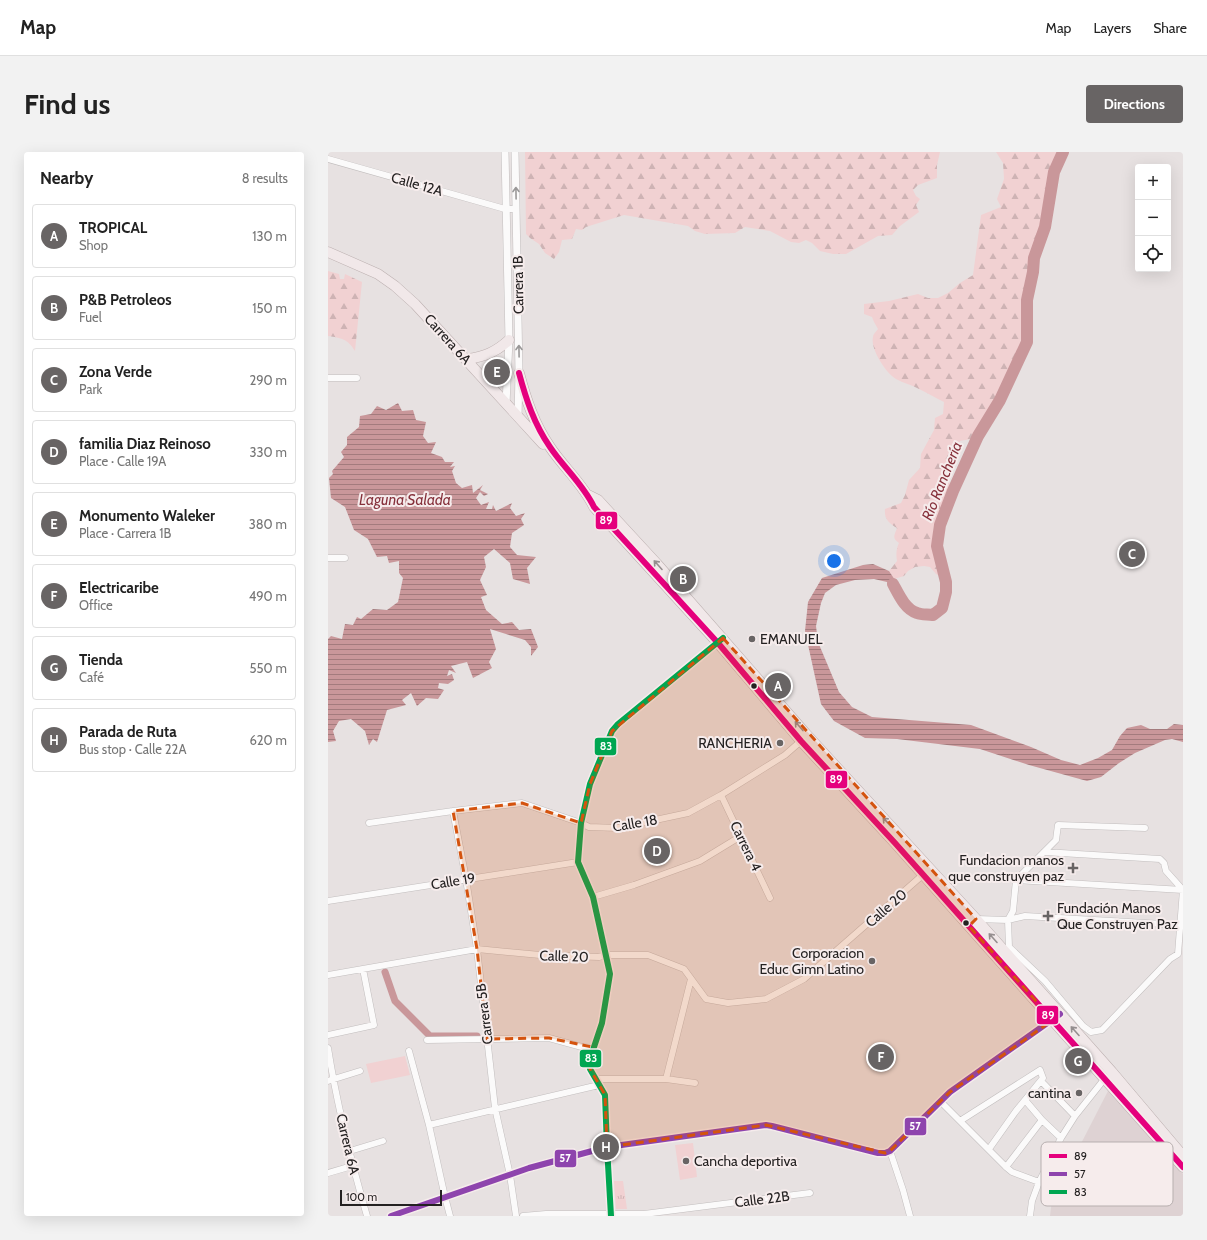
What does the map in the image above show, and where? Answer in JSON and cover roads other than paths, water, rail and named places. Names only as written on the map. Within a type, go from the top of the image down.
[{"type":"highway","name":"Carrera 6A","points":[[328,252],[378,274],[395,286],[415,304],[467,359],[518,418],[566,468]]},
{"type":"highway","points":[[467,359],[479,358],[490,354],[509,340]]},
{"type":"highway","points":[[519,373],[526,399],[536,424],[549,447],[566,468],[588,495],[598,500],[657,564],[801,741],[898,840]]},
{"type":"highway","points":[[721,641],[806,734],[898,840],[1109,1076],[1170,1142]]},
{"type":"highway","points":[[1109,1076],[1163,1142]]},
{"type":"highway","points":[[1173,1145],[1183,1156]]},
{"type":"highway","points":[[1173,1155],[1183,1167]]},
{"type":"street","name":"Carrera 1B","points":[[505,152],[505,209],[509,340],[506,404]]},
{"type":"street","name":"Carrera 1B","points":[[515,152],[519,373],[518,418]]},
{"type":"street","name":"Calle 12A","points":[[328,159],[505,209],[516,209]]},
{"type":"street","points":[[328,378],[357,378]]},
{"type":"street","points":[[328,558],[345,558]]},
{"type":"street","points":[[611,1215],[605,1095],[590,1069],[591,1056],[602,1023],[610,974],[593,897],[578,862],[581,823],[590,784],[612,731],[618,724],[721,641]]},
{"type":"street","name":"Calle 18","points":[[369,824],[453,811],[522,803],[589,827],[618,828],[688,813],[721,795],[785,755],[801,741]]},
{"type":"street","name":"Carrera 4","points":[[721,795],[770,898]]},
{"type":"street","name":"Carrera 5B","points":[[453,811],[477,949],[495,1108],[510,1175],[516,1216]]},
{"type":"street","points":[[1044,852],[1160,859],[1164,863],[1166,871],[1183,890],[1178,954],[1170,959],[1102,1030],[1091,1032],[1083,1026],[1045,981],[1009,947],[1008,920],[1013,911],[1016,880],[1044,852],[1056,840],[1058,825],[1145,828]]},
{"type":"street","points":[[593,897],[700,861],[741,836]]},
{"type":"street","name":"Calle 19","points":[[328,901],[578,862]]},
{"type":"street","name":"Calle 20","points":[[328,975],[477,949],[540,955],[599,957],[606,955],[648,955],[684,969],[706,999],[728,1003],[766,999],[804,979],[927,872]]},
{"type":"street","points":[[1016,880],[1183,890]]},
{"type":"street","points":[[972,922],[1008,920],[1025,916],[1180,925]]},
{"type":"street","points":[[328,1035],[374,1025],[363,969]]},
{"type":"street","points":[[666,1079],[691,979]]},
{"type":"street","points":[[391,1216],[530,1168],[607,1147],[766,1125],[865,1150],[885,1153],[890,1151],[950,1092],[1057,1017]]},
{"type":"street","points":[[427,1040],[549,1038],[582,1047],[594,1048]]},
{"type":"street","name":"Carrera 6A","points":[[328,1048],[330,1081],[350,1151],[352,1166],[367,1216]]},
{"type":"street","points":[[409,1051],[429,1125],[450,1216]]},
{"type":"street","points":[[960,1121],[1040,1070],[1043,1078],[1041,1082],[1016,1111],[989,1149]]},
{"type":"street","points":[[330,1081],[360,1071]]},
{"type":"street","points":[[1060,1142],[1075,1116],[1109,1076]]},
{"type":"street","points":[[429,1125],[598,1082],[666,1079],[695,1083]]},
{"type":"street","points":[[1041,1082],[1075,1116]]},
{"type":"street","points":[[1025,1100],[1042,1120],[1062,1138]]},
{"type":"street","points":[[941,1102],[1012,1172],[1039,1182]]},
{"type":"street","points":[[1006,1167],[1042,1120]]},
{"type":"street","points":[[350,1151],[383,1141]]},
{"type":"street","points":[[890,1151],[910,1216]]},
{"type":"street","points":[[328,1173],[352,1166]]},
{"type":"street","points":[[1030,1216],[1032,1201],[1041,1178]]},
{"type":"street","name":"Calle 22B","points":[[523,1216],[644,1214],[810,1193]]},
{"type":"water","name":"Laguna Salada","points":[[398,403],[402,411],[413,410],[416,420],[426,422],[423,436],[428,443],[436,442],[431,453],[442,457],[445,462],[454,462],[450,467],[455,466],[452,471],[456,483],[462,488],[472,485],[473,493],[483,485],[480,490],[488,494],[484,496],[480,492],[476,498],[481,505],[489,502],[486,509],[492,509],[493,505],[496,511],[512,503],[510,508],[516,516],[525,513],[521,519],[524,525],[512,533],[510,547],[517,555],[536,557],[527,568],[530,584],[513,579],[510,563],[494,549],[484,557],[486,567],[480,580],[487,595],[481,597],[486,610],[502,624],[512,622],[519,630],[531,629],[538,647],[531,656],[531,647],[525,640],[490,629],[496,649],[489,662],[492,668],[473,678],[467,662],[451,666],[456,673],[449,670],[447,676],[452,674],[454,680],[448,684],[439,683],[438,688],[444,690],[438,699],[426,698],[417,706],[411,693],[402,700],[406,705],[387,710],[377,742],[373,739],[369,745],[365,731],[351,719],[339,721],[333,731],[336,741],[328,742],[328,639],[331,636],[342,639],[345,624],[353,625],[357,617],[361,619],[373,609],[387,610],[398,602],[403,578],[399,573],[399,561],[389,563],[387,556],[377,557],[368,539],[354,530],[345,507],[331,498],[329,478],[333,474],[332,471],[344,457],[341,452],[347,445],[347,437],[359,427],[360,416],[371,414],[377,406],[386,410]]},
{"type":"water","points":[[873,564],[889,571],[899,586],[901,599],[887,582],[874,579],[855,580],[836,585],[825,593],[821,603],[816,626],[818,642],[839,692],[852,707],[872,717],[971,725],[1031,747],[1061,760],[1080,765],[1098,758],[1112,750],[1120,736],[1127,728],[1141,725],[1150,729],[1167,729],[1174,724],[1183,725],[1183,742],[1172,739],[1165,740],[1135,753],[1101,777],[1087,781],[1029,765],[980,749],[897,739],[865,738],[834,721],[821,704],[805,631],[808,602],[822,578],[863,565]]},
{"type":"waterway","name":"Río Ranchería","points":[[893,584],[903,601],[909,608],[917,613],[933,615],[942,608],[946,592],[946,582],[937,546],[940,525],[953,491],[978,436],[1000,400],[1027,342],[1027,300],[1033,272],[1034,258],[1045,227],[1054,172],[1063,152]]},
{"type":"waterway","points":[[385,972],[395,1001],[430,1036],[477,1036]]},
{"type":"place","name":"Monumento Waleker","points":[[497,372]]},
{"type":"place","name":"Zona Verde","points":[[1132,554]]},
{"type":"place","name":"P&B Petroleos","points":[[683,579]]},
{"type":"place","name":"EMANUEL","points":[[752,639]]},
{"type":"place","name":"TROPICAL","points":[[778,686]]},
{"type":"place","name":"RANCHERIA","points":[[780,743]]},
{"type":"place","name":"familia Diaz Reinoso","points":[[657,851]]},
{"type":"place","name":"Fundacion manos que construyen paz","points":[[1073,868]]},
{"type":"place","name":"Fundación Manos Que Construyen Paz","points":[[1048,916]]},
{"type":"place","name":"Corporacion Educ Gimn Latino","points":[[872,961]]},
{"type":"place","name":"Electricaribe","points":[[881,1057]]},
{"type":"place","name":"Tienda","points":[[1078,1061]]},
{"type":"place","name":"cantina","points":[[1079,1093]]},
{"type":"place","name":"Parada de Ruta","points":[[606,1147]]},
{"type":"place","name":"Cancha deportiva","points":[[686,1161]]}]
